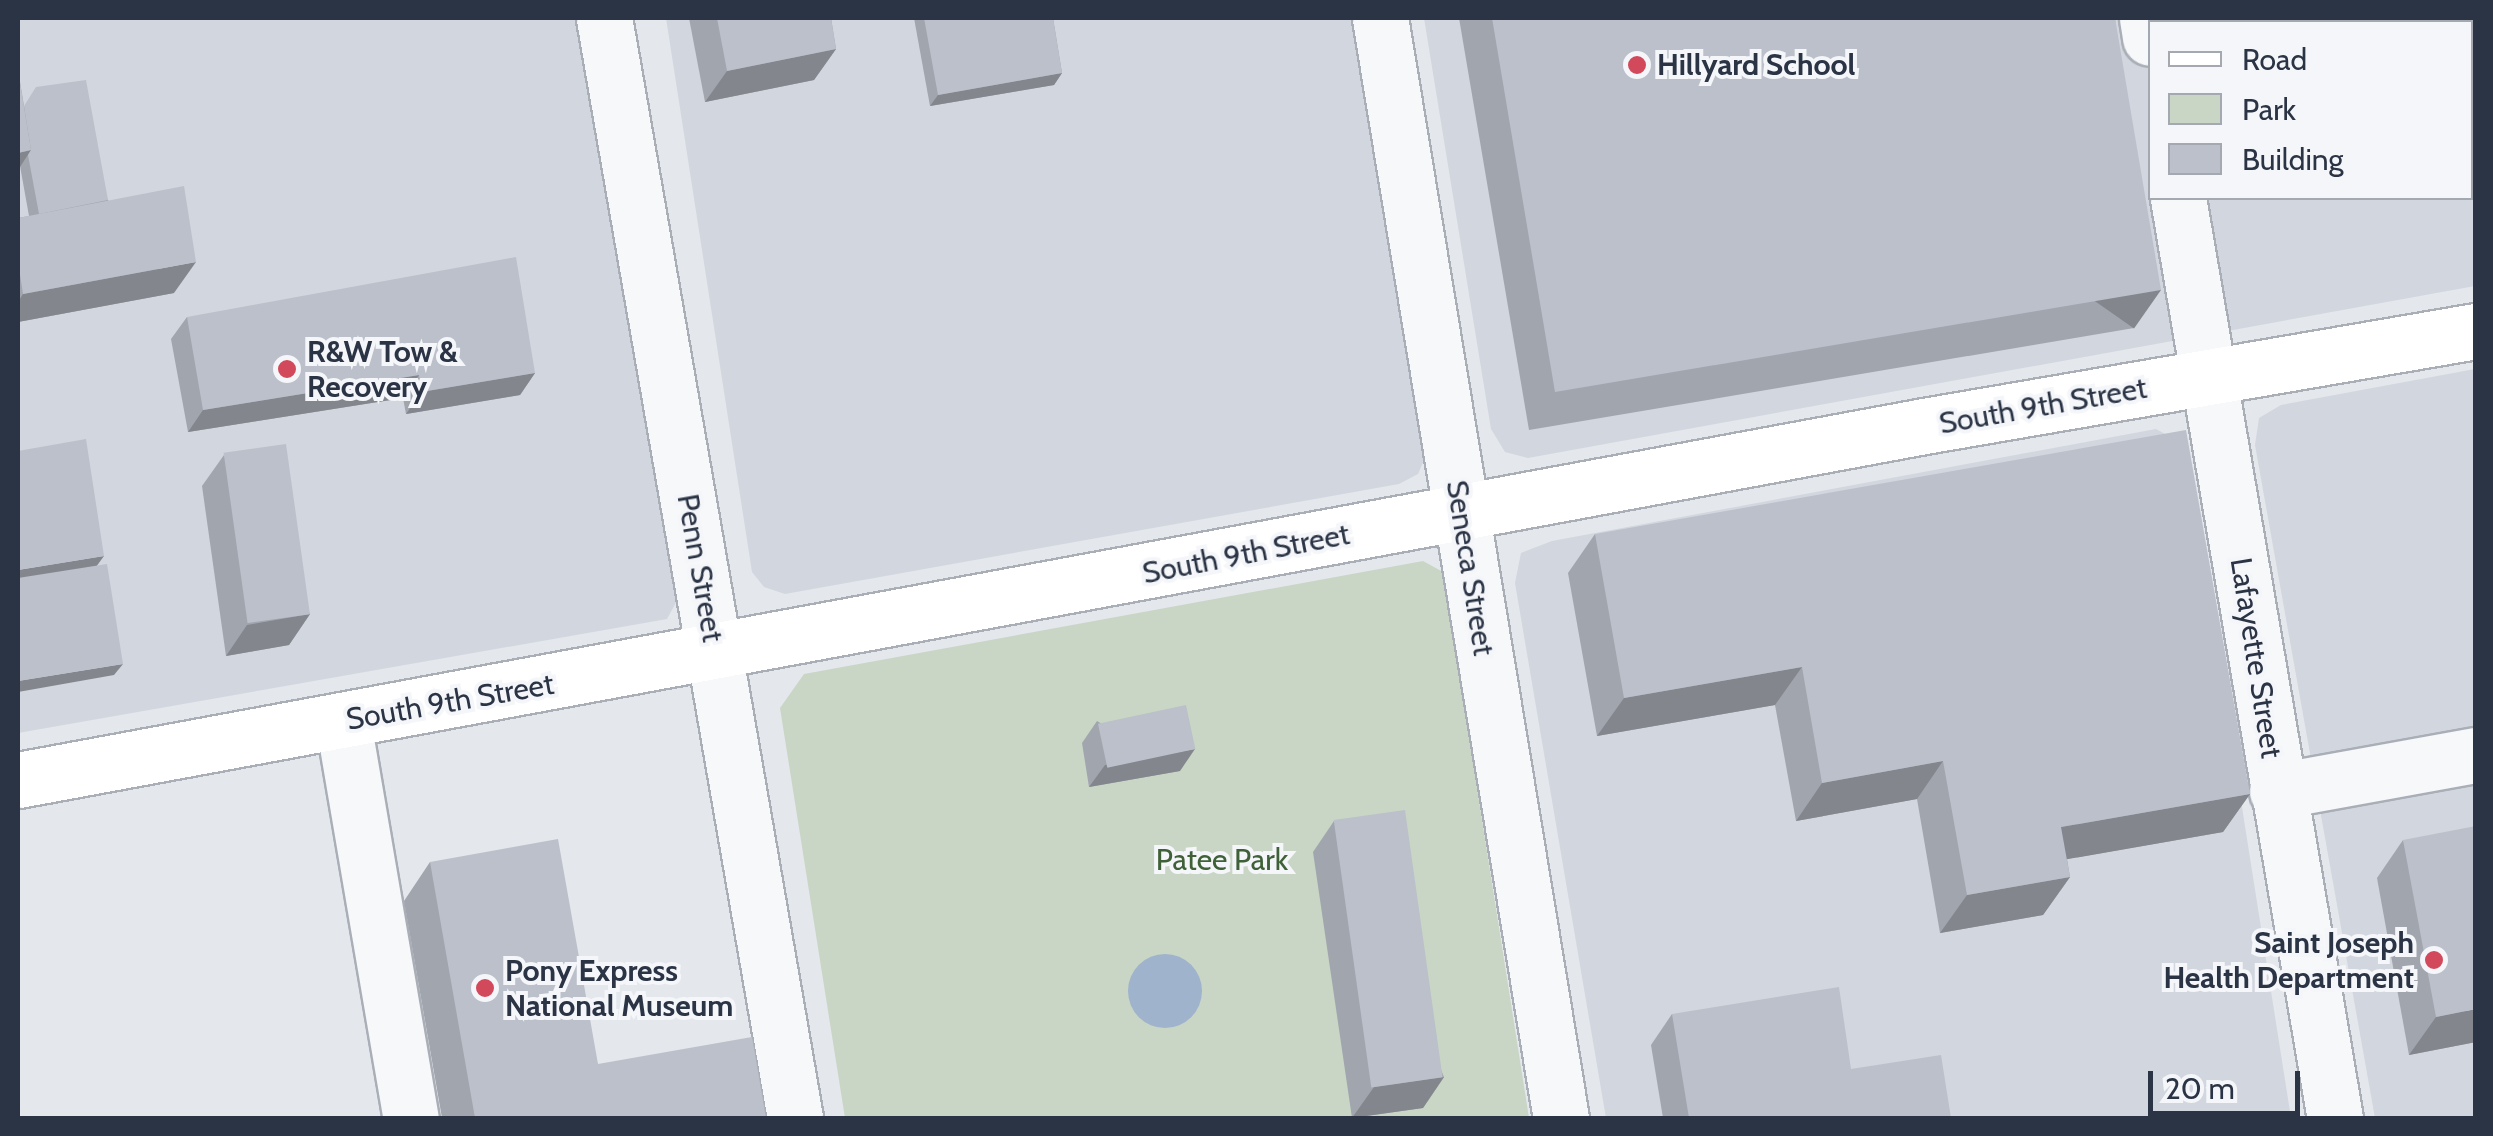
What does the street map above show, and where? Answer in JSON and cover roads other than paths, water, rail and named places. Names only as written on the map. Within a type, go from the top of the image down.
[{"type":"main road","name":"South 9th Street","points":[[18,780],[2476,331]]},
{"type":"street","name":"Penn Street","points":[[604,18],[795,1118]]},
{"type":"street","name":"Seneca Street","points":[[1380,18],[1561,1118]]},
{"type":"street","name":"Lafayette Street","points":[[2178,200],[2334,1118]]},
{"type":"street","points":[[343,722],[411,1118]]},
{"type":"street","points":[[2278,791],[2476,755]]},
{"type":"water","points":[[1165,954],[1191,965],[1202,991],[1191,1017],[1165,1028],[1139,1017],[1128,991],[1139,965]]},
{"type":"place","name":"Hillyard School","points":[[1637,65]]},
{"type":"place","name":"R&W Tow & Recovery","points":[[287,369]]},
{"type":"place","name":"Saint Joseph Health Department","points":[[2434,960]]},
{"type":"place","name":"Pony Express National Museum","points":[[485,988]]},
{"type":"park label","name":"Patee Park","points":[[1222,860]]}]
